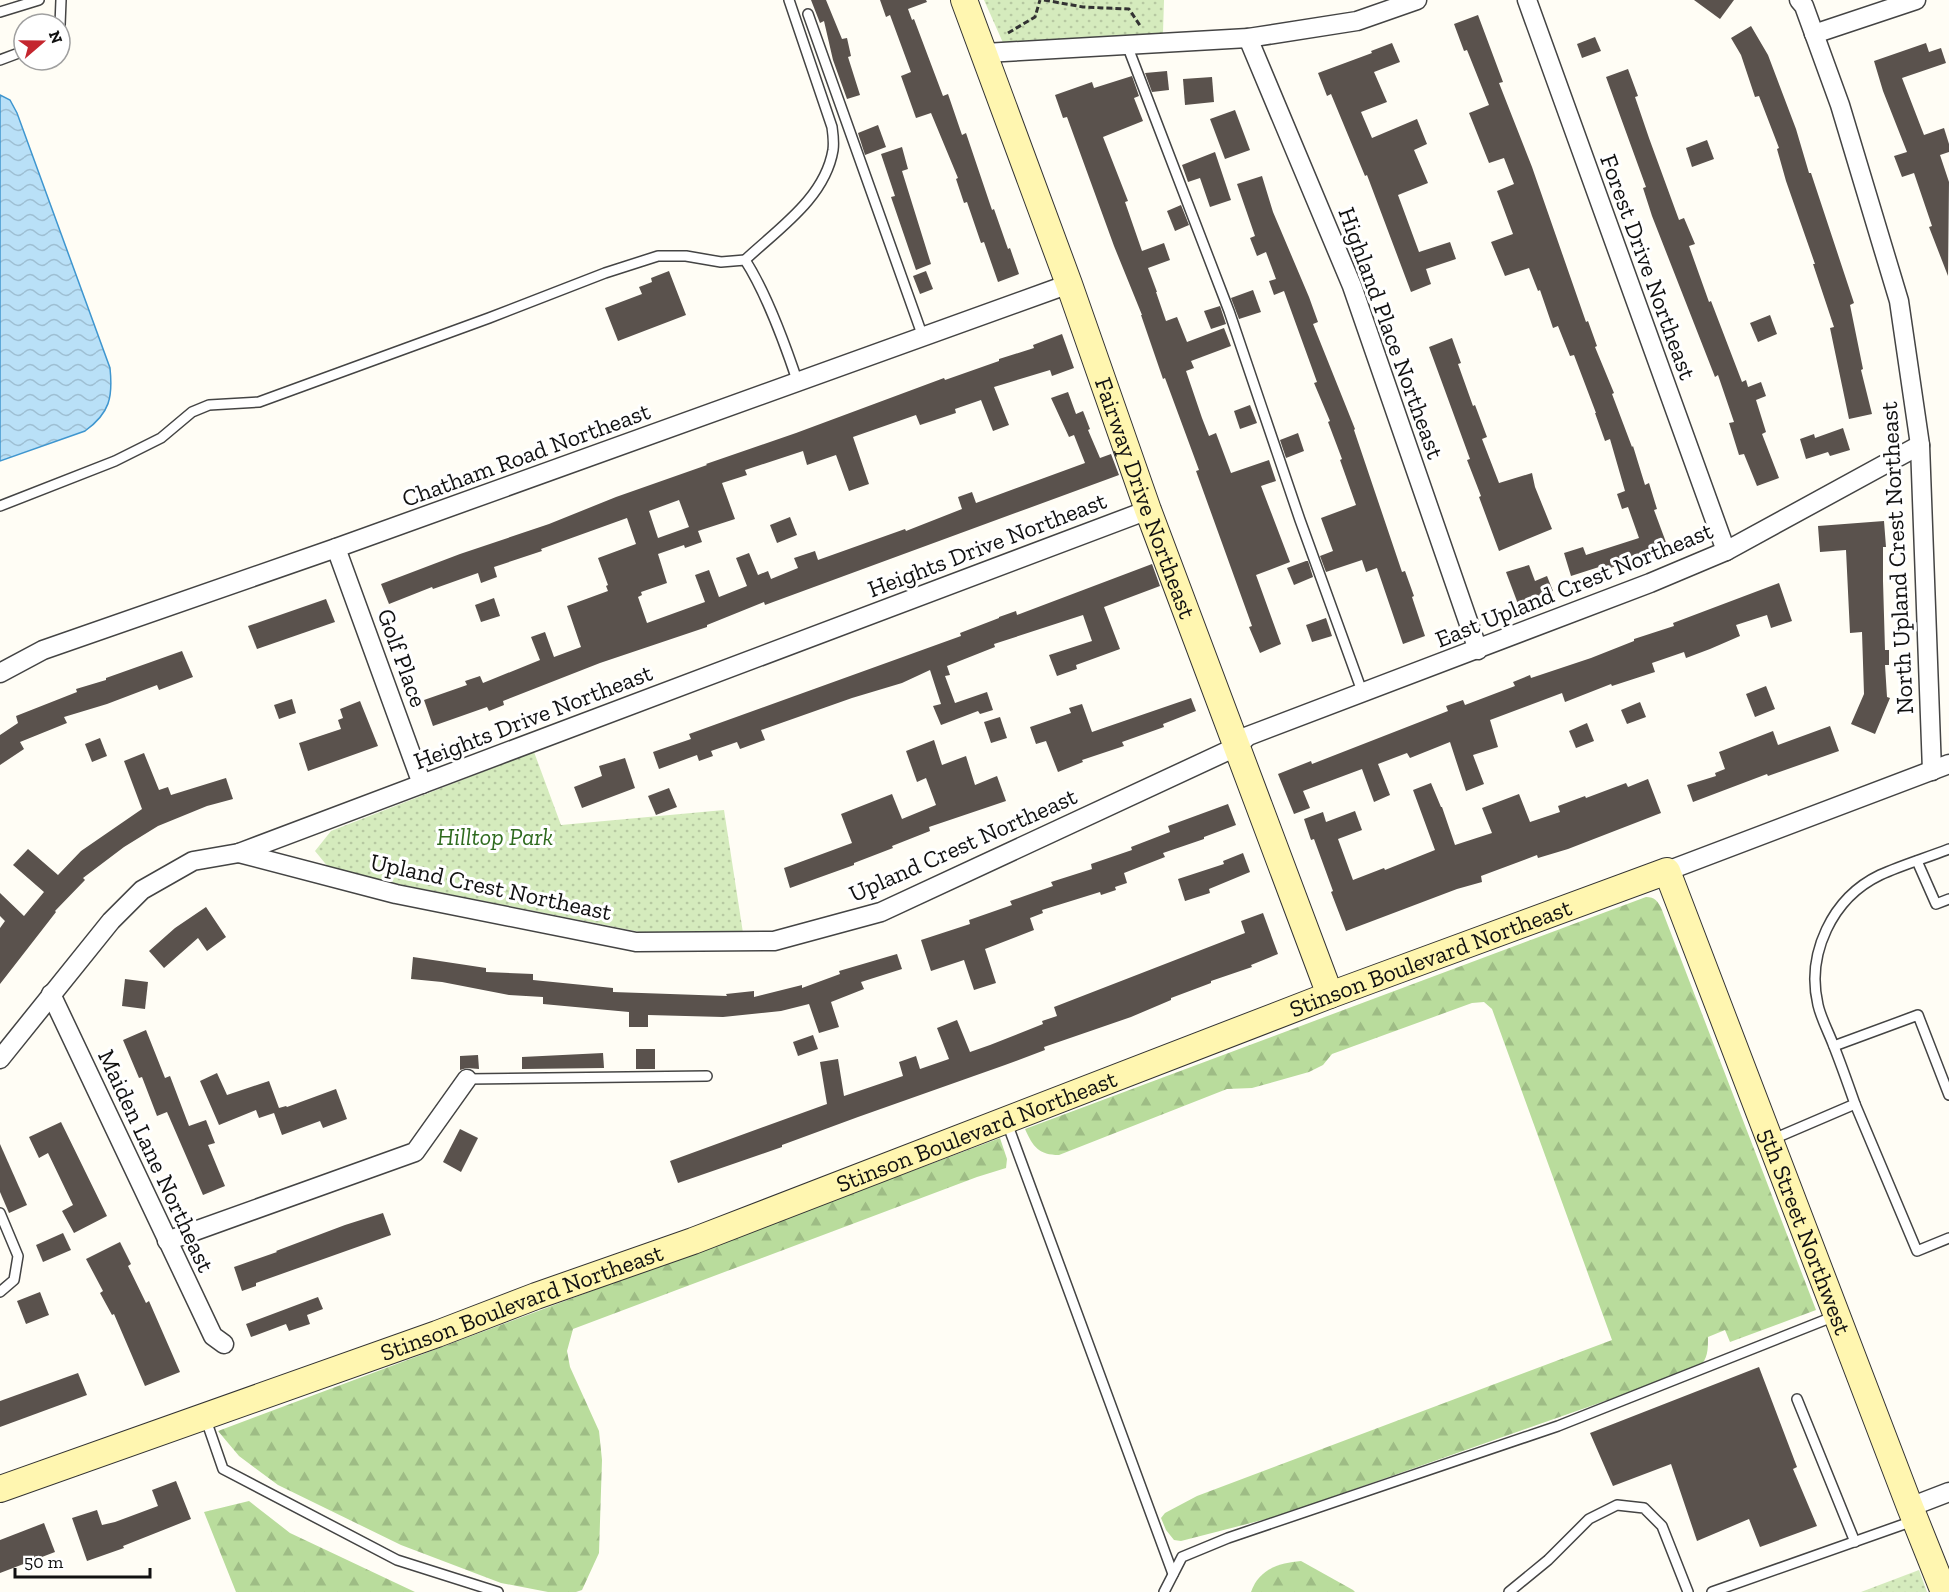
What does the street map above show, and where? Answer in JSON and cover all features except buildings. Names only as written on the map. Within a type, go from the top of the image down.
[{"type":"street","name":"Fairway Drive Northeast","points":[[964,0],[1069,284],[1148,510],[1330,995]]},
{"type":"street","points":[[984,52],[1248,38],[1357,21],[1417,0]]},
{"type":"street","name":"Forest Drive Northeast","points":[[1527,0],[1726,550]]},
{"type":"street","name":"North Upland Crest Northeast","points":[[1799,0],[1804,6],[1840,105],[1899,301],[1920,445],[1940,767]]},
{"type":"street","points":[[1814,34],[1916,0]]},
{"type":"street","name":"Highland Place Northeast","points":[[1248,38],[1352,286],[1478,650]]},
{"type":"street","name":"Chatham Road Northeast","points":[[0,673],[43,650],[336,548],[1069,284]]},
{"type":"street","name":"East Upland Crest Northeast","points":[[1236,747],[1248,736],[1478,650],[1650,583],[1726,550],[1920,445]]},
{"type":"street","name":"Heights Drive Northeast","points":[[0,1059],[111,921],[142,890],[192,861],[239,853],[1148,510]]},
{"type":"street","name":"Golf Place","points":[[336,548],[422,784]]},
{"type":"street","name":"Upland Crest Northeast","points":[[239,853],[396,894],[636,942],[774,941],[881,912],[1236,747]]},
{"type":"street","name":"Stinson Boulevard Northeast","points":[[0,1489],[693,1241],[1330,995],[1667,871],[1940,767]]},
{"type":"street","name":"5th Street Northwest","points":[[1667,871],[1944,1592]]},
{"type":"street","name":"Maiden Lane Northeast","points":[[51,994],[213,1336],[224,1344]]},
{"type":"street","points":[[167,1241],[415,1152],[467,1079]]},
{"type":"street","points":[[1913,1514],[1949,1492]]},
{"type":"lane","points":[[0,12],[39,0]]},
{"type":"lane","points":[[0,506],[115,460],[161,438],[192,412],[209,405],[259,402],[605,273],[658,256],[686,256],[721,262],[745,260],[816,191],[827,170],[833,148],[832,127],[789,0]]},
{"type":"lane","points":[[808,14],[923,337]]},
{"type":"lane","points":[[1136,44],[1300,520],[1363,694]]},
{"type":"lane","points":[[745,260],[754,274],[798,383]]},
{"type":"lane","points":[[1949,849],[1880,875],[1841,905],[1827,926],[1818,952],[1815,980],[1818,1006],[1855,1104],[1917,1251],[1949,1238]]},
{"type":"lane","points":[[1917,861],[1935,904],[1949,899]]},
{"type":"lane","points":[[1834,1046],[1918,1015],[1949,1095]]},
{"type":"lane","points":[[467,1079],[707,1076]]},
{"type":"lane","points":[[1770,1141],[1855,1104]]},
{"type":"lane","points":[[1006,1121],[1173,1574]]},
{"type":"lane","points":[[0,1213],[18,1256],[14,1280],[0,1292]]},
{"type":"lane","points":[[1164,1592],[1182,1557],[1228,1538],[1558,1426],[1837,1316]]},
{"type":"lane","points":[[1797,1399],[1855,1542]]},
{"type":"lane","points":[[205,1416],[223,1469],[397,1560],[498,1592]]},
{"type":"lane","points":[[1509,1592],[1548,1560],[1588,1519],[1617,1505],[1644,1508],[1662,1526],[1688,1592]]},
{"type":"lane","points":[[1712,1592],[1855,1542],[1913,1514]]},
{"type":"path","points":[[984,52],[1020,25],[1035,17],[1042,0],[1083,7],[1129,9],[1140,23],[1136,44]]},
{"type":"green space","points":[[984,0],[1164,0],[1163,33],[1004,45]]},
{"type":"green space","name":"Hilltop Park","points":[[534,752],[561,825],[724,810],[743,933],[640,932],[329,868],[315,851],[331,831]]},
{"type":"green space","points":[[1646,897],[1656,900],[1662,910],[1816,1310],[1730,1342],[1725,1330],[1708,1337],[1707,1354],[1699,1368],[1278,1516],[1181,1541],[1174,1540],[1166,1530],[1161,1518],[1165,1513],[1197,1496],[1612,1340],[1492,1009],[1484,1002],[1472,1003],[1332,1054],[1323,1065],[1309,1072],[1252,1088],[1227,1089],[1059,1155],[1052,1155],[1038,1149],[1025,1129]]},
{"type":"green space","points":[[1000,1138],[1007,1159],[1006,1168],[573,1329],[567,1351],[570,1367],[599,1431],[602,1460],[599,1553],[582,1590],[548,1592],[501,1583],[401,1545],[278,1485],[239,1456],[218,1431]]},
{"type":"green space","points":[[249,1501],[290,1533],[415,1592],[236,1592],[204,1512]]},
{"type":"green space","points":[[1301,1561],[1355,1592],[1251,1592],[1259,1578],[1271,1569],[1285,1563]]},
{"type":"green space","points":[[1919,1570],[1927,1592],[1861,1592]]},
{"type":"water","points":[[0,95],[10,100],[17,113],[110,368],[111,388],[105,411],[85,431],[0,461]]}]
